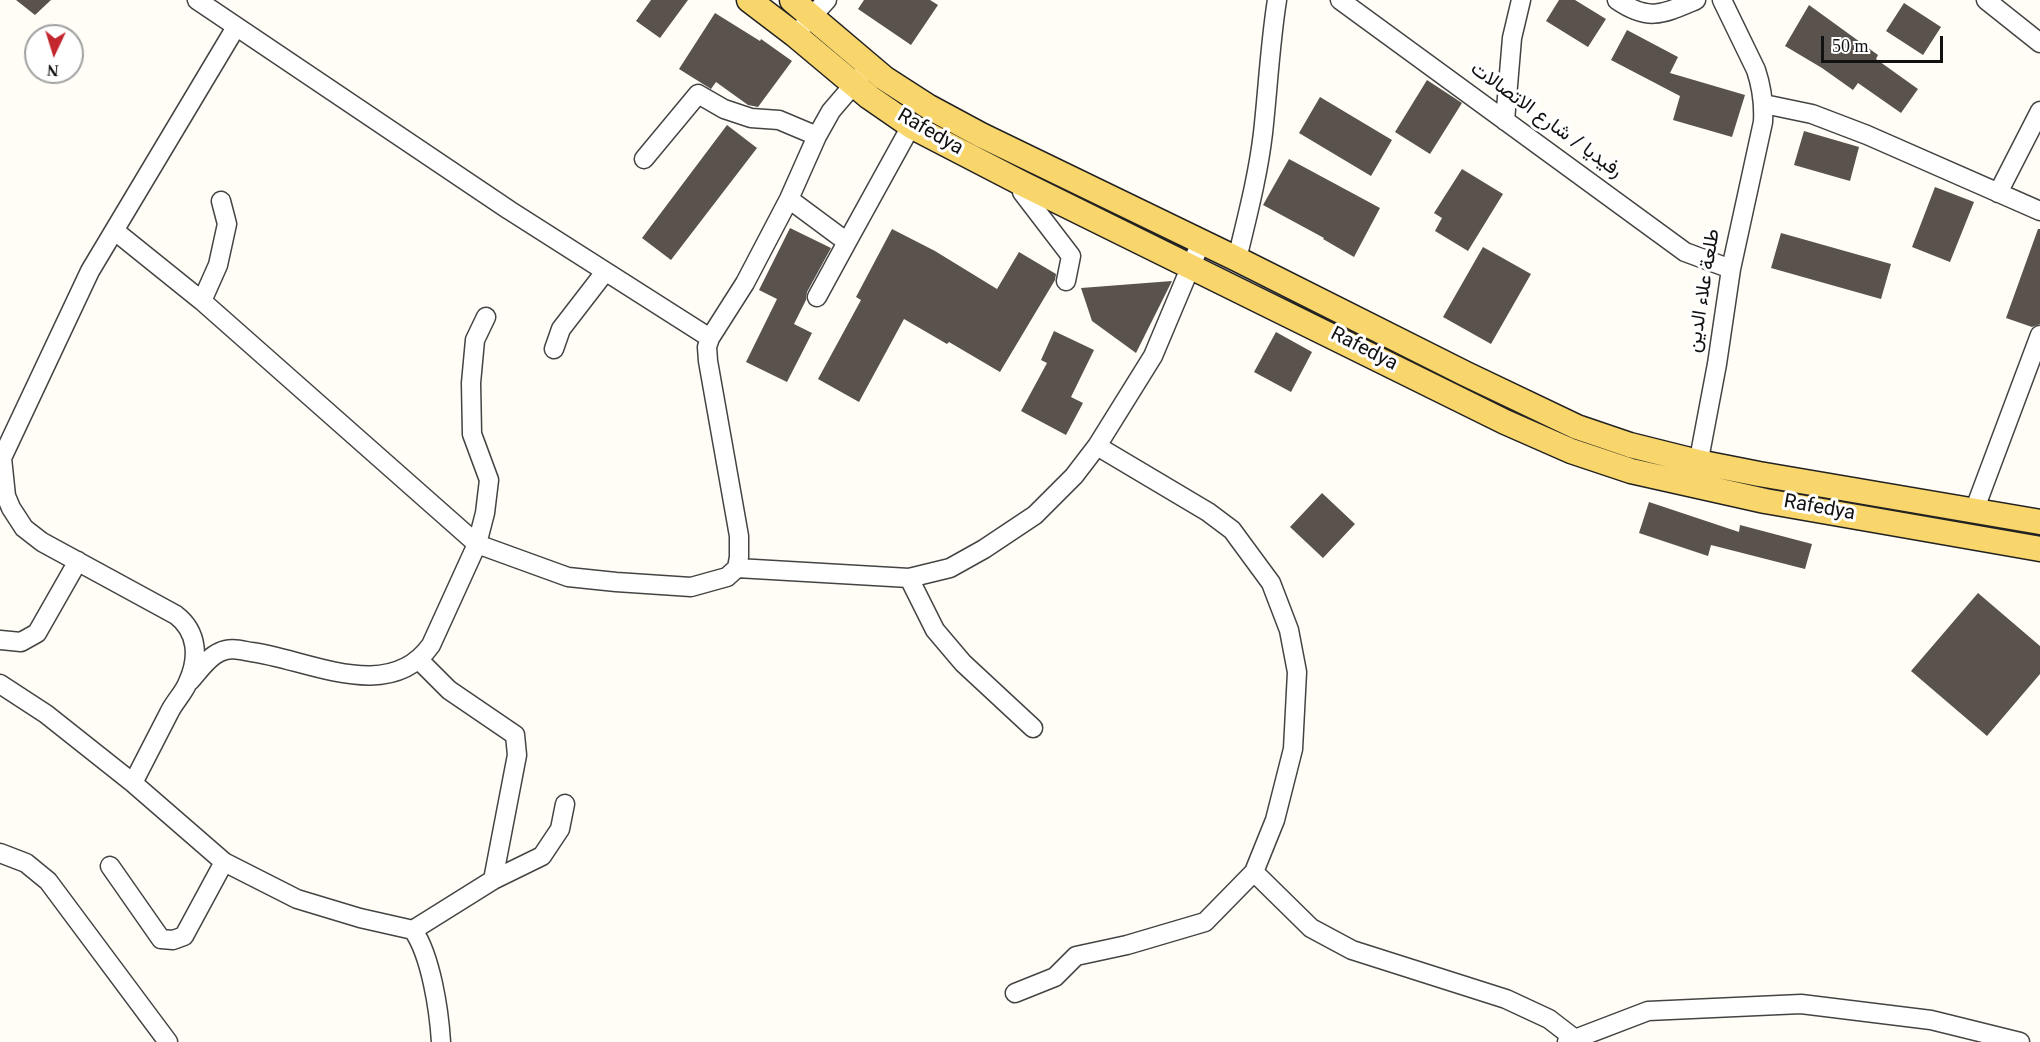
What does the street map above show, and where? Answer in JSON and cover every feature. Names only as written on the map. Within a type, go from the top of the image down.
[{"type":"main road","name":"Rafedya","points":[[749,0],[853,84],[911,126],[1021,183],[1560,447],[1631,471],[1694,486],[1766,501],[2040,549]]},
{"type":"main road","name":"Rafedya","points":[[792,0],[820,8],[871,67],[929,107],[981,135],[1577,427],[1630,445],[1698,462],[2040,522]]},
{"type":"street","points":[[197,0],[509,210],[710,338]]},
{"type":"street","points":[[1237,259],[1252,198],[1263,134],[1269,48],[1277,0]]},
{"type":"street","name":"رفيديا / شارع الاتصالات","points":[[1340,0],[1685,252],[1731,269]]},
{"type":"street","points":[[1505,121],[1512,38],[1521,0]]},
{"type":"street","points":[[1617,0],[1636,12],[1654,15],[1666,13],[1696,0]]},
{"type":"street","name":"طلعة علاء الدين","points":[[1694,486],[1717,364],[1731,269],[1763,122],[1764,104],[1756,70],[1722,0]]},
{"type":"street","points":[[1986,0],[2040,43]]},
{"type":"street","points":[[795,35],[820,8]]},
{"type":"street","points":[[188,683],[195,658],[193,635],[184,621],[33,536],[16,518],[6,496],[2,458],[90,271],[208,70],[236,27]]},
{"type":"street","points":[[115,231],[202,301],[477,544],[568,577],[691,587],[727,577],[737,568],[740,557],[739,536],[708,361],[707,347],[710,338],[745,283],[831,111],[853,84],[871,67]]},
{"type":"street","points":[[644,159],[698,94],[724,109],[751,118],[779,120],[817,136]]},
{"type":"street","points":[[1764,104],[1812,114],[1867,135],[2040,211]]},
{"type":"street","points":[[1998,193],[2040,111]]},
{"type":"street","points":[[817,297],[911,126]]},
{"type":"street","points":[[1021,183],[1022,192],[1071,256],[1066,281]]},
{"type":"street","points":[[789,199],[847,242]]},
{"type":"street","points":[[202,301],[218,265],[227,224],[221,201]]},
{"type":"street","points":[[737,568],[909,578],[950,568],[984,549],[1035,514],[1074,476],[1097,446],[1153,356],[1201,242]]},
{"type":"street","points":[[554,349],[561,329],[605,272]]},
{"type":"street","points":[[134,783],[172,706],[188,683],[212,657],[230,649],[266,654],[324,670],[369,676],[391,673],[418,659],[431,645],[477,544],[485,513],[489,480],[472,434],[471,383],[476,340],[486,317]]},
{"type":"street","points":[[1974,511],[2040,335]]},
{"type":"street","points":[[1015,993],[1055,977],[1076,956],[1128,945],[1205,922],[1254,872],[1275,820],[1293,749],[1297,672],[1289,630],[1271,583],[1232,530],[1208,512],[1097,446]]},
{"type":"street","points":[[0,640],[21,642],[37,633],[78,561]]},
{"type":"street","points":[[909,578],[935,630],[963,663],[1034,728]]},
{"type":"street","points":[[418,659],[449,690],[515,735],[517,755],[493,880]]},
{"type":"street","points":[[0,684],[46,714],[134,783],[224,862],[297,899],[360,918],[413,930],[493,880],[542,856],[560,829],[565,804]]},
{"type":"street","points":[[0,853],[26,863],[48,881],[168,1042]]},
{"type":"street","points":[[111,866],[161,939],[174,940],[184,936],[224,862]]},
{"type":"street","points":[[1254,872],[1311,928],[1352,950],[1506,999],[1549,1019],[1571,1041],[1648,1011],[1801,1004],[1931,1020],[2020,1042]]},
{"type":"street","points":[[413,930],[422,947],[435,993],[441,1042]]},
{"type":"building","points":[[16,0],[51,0],[35,15]]},
{"type":"building","points":[[651,0],[688,0],[660,38],[636,21]]},
{"type":"building","points":[[864,0],[930,0],[938,5],[911,45],[858,9]]},
{"type":"building","points":[[1559,0],[1575,0],[1606,19],[1588,47],[1546,21]]},
{"type":"building","points":[[1904,3],[1941,27],[1923,55],[1886,31]]},
{"type":"building","points":[[1809,5],[1878,55],[1876,59],[1918,89],[1901,113],[1858,83],[1853,90],[1785,46]]},
{"type":"building","points":[[715,13],[760,41],[761,39],[792,61],[758,107],[748,105],[716,82],[711,89],[679,69]]},
{"type":"building","points":[[1627,30],[1678,57],[1670,73],[1745,95],[1732,137],[1673,120],[1680,96],[1611,60]]},
{"type":"building","points":[[1427,80],[1462,103],[1430,154],[1395,132]]},
{"type":"building","points":[[1320,97],[1392,140],[1371,176],[1299,133]]},
{"type":"building","points":[[727,125],[757,148],[671,260],[642,238]]},
{"type":"building","points":[[1804,131],[1859,147],[1850,181],[1794,165]]},
{"type":"building","points":[[1289,159],[1380,208],[1354,257],[1263,205]]},
{"type":"building","points":[[1462,169],[1503,194],[1468,251],[1435,231],[1442,218],[1434,213]]},
{"type":"building","points":[[1935,187],[1974,202],[1950,262],[1912,247]]},
{"type":"building","points":[[790,228],[831,248],[807,292],[806,300],[794,324],[812,333],[787,382],[746,362],[777,299],[759,290]]},
{"type":"building","points":[[892,229],[935,251],[997,289],[1019,252],[1056,274],[1055,280],[1000,372],[904,319],[859,402],[818,379],[861,300],[856,297]]},
{"type":"building","points":[[2038,229],[2040,229],[2040,324],[2032,327],[2006,318]]},
{"type":"building","points":[[1781,233],[1891,264],[1881,299],[1771,268]]},
{"type":"building","points":[[1483,247],[1531,274],[1491,344],[1443,317]]},
{"type":"building","points":[[1172,281],[1136,353],[1092,321],[1081,288]]},
{"type":"building","points":[[1054,331],[1094,350],[1071,397],[1083,403],[1066,435],[1021,411],[1047,363],[1041,360]]},
{"type":"building","points":[[1276,332],[1312,352],[1291,392],[1254,372]]},
{"type":"building","points":[[1322,493],[1355,524],[1323,558],[1290,527]]},
{"type":"building","points":[[1649,502],[1739,532],[1740,525],[1812,544],[1805,569],[1711,545],[1708,556],[1639,533]]},
{"type":"building","points":[[1978,593],[2040,646],[2040,674],[1987,736],[1911,671]]}]
